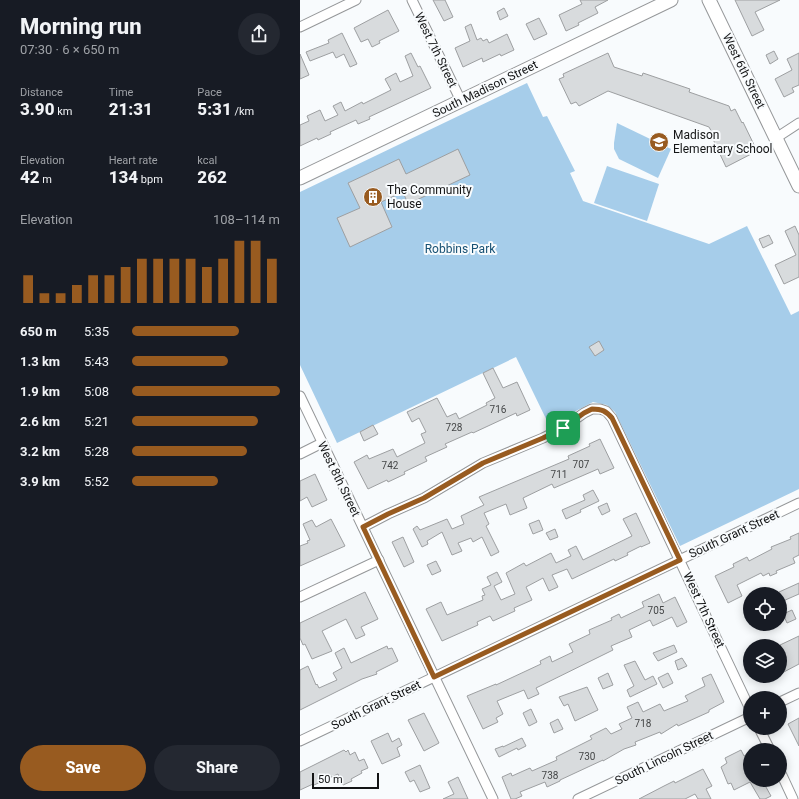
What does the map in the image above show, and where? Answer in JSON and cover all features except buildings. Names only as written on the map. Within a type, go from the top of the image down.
[{"type":"street","points":[[300,27],[356,0]]},
{"type":"street","name":"West 7th Street","points":[[412,0],[460,101]]},
{"type":"street","name":"South Madison Street","points":[[300,178],[671,0]]},
{"type":"street","name":"West 6th Street","points":[[710,0],[799,186]]},
{"type":"street","points":[[776,138],[799,122]]},
{"type":"street","name":"West 8th Street","points":[[300,396],[493,799]]},
{"type":"street","name":"West 7th Street","points":[[363,527],[424,498],[483,463],[563,428],[592,409],[606,411],[612,418],[743,694]]},
{"type":"street","points":[[300,454],[322,443]]},
{"type":"street","name":"South Grant Street","points":[[300,741],[799,504]]},
{"type":"street","points":[[300,597],[378,560]]},
{"type":"street","points":[[787,699],[799,693]]},
{"type":"street","name":"South Lincoln Street","points":[[578,799],[743,720]]},
{"type":"street","points":[[787,786],[793,799]]},
{"type":"green space","name":"Robbins Park","points":[[527,83],[543,117],[547,116],[575,171],[570,173],[583,201],[709,244],[747,226],[791,315],[799,311],[799,489],[680,546],[615,412],[607,405],[593,402],[549,425],[516,357],[337,443],[300,365],[300,192]]},
{"type":"green space","points":[[617,123],[671,149],[658,178],[619,159],[614,149]]},
{"type":"green space","points":[[607,166],[659,184],[647,221],[594,203]]},
{"type":"place","name":"Madison Elementary School","points":[[659,142]]},
{"type":"place","name":"The Community House","points":[[373,197]]},
{"type":"route","points":[[592,409],[606,411],[612,418],[680,560],[434,677],[363,527],[424,498],[462,474],[483,463],[563,428],[592,409]]}]
